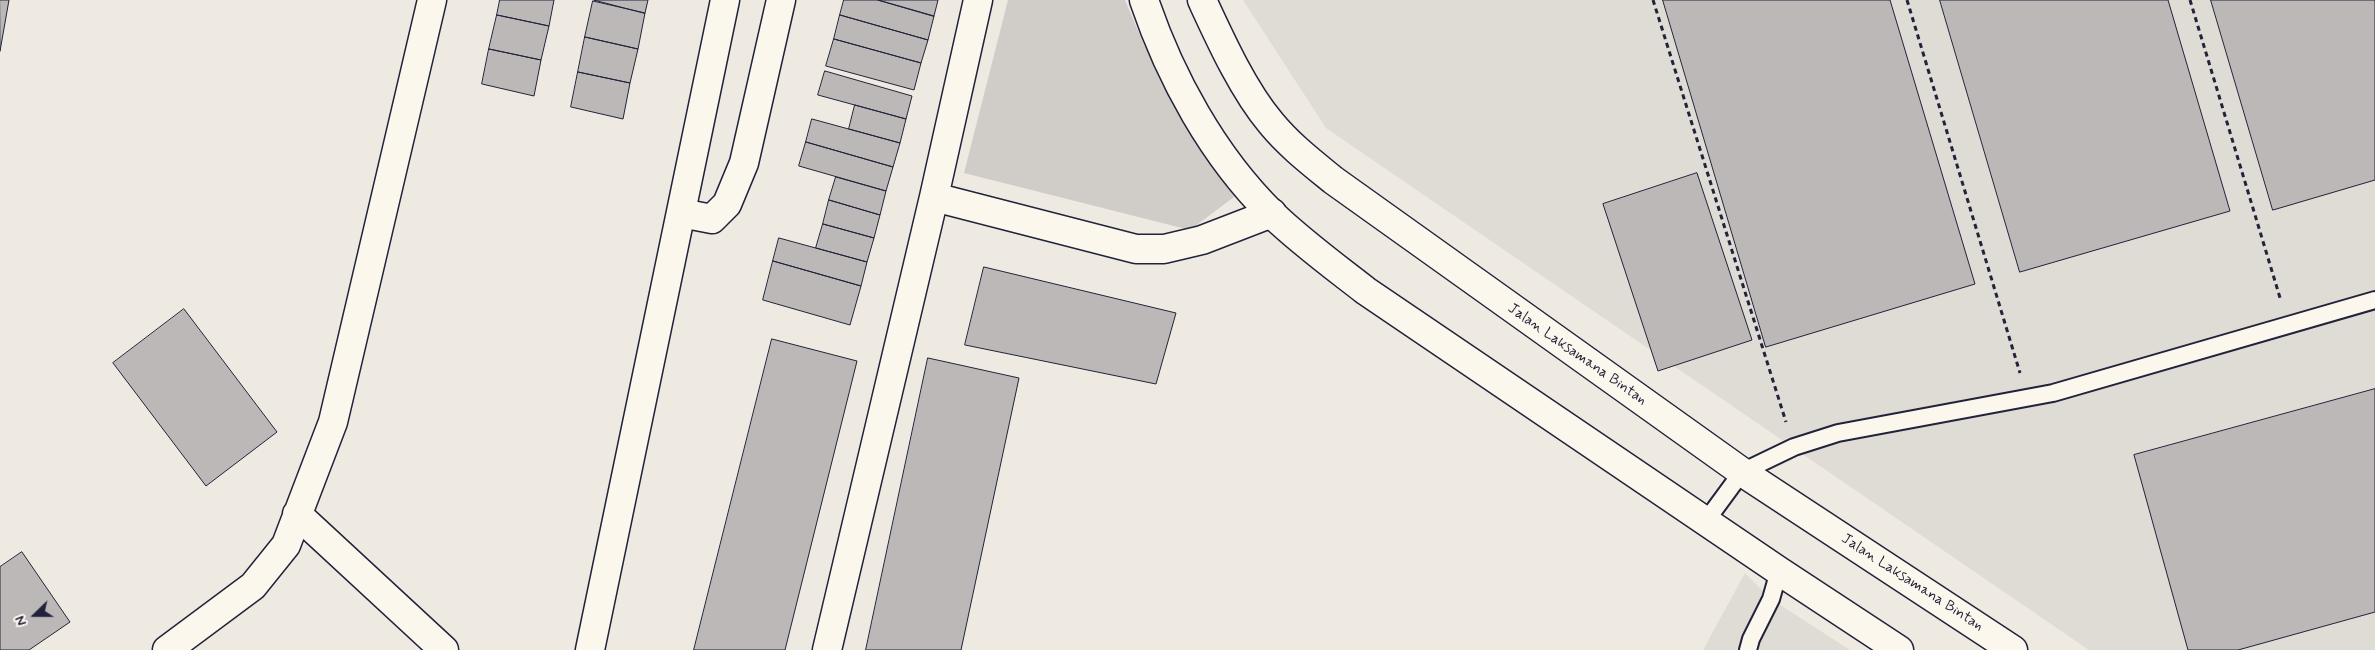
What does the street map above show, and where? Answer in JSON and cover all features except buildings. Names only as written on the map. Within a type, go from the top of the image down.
[{"type":"street","points":[[167,650],[253,586],[286,545],[333,422],[432,0]]},
{"type":"street","points":[[590,650],[725,0]]},
{"type":"street","points":[[681,214],[712,219],[727,204],[744,163],[782,0]]},
{"type":"street","points":[[827,650],[934,197],[978,0]]},
{"type":"street","points":[[1144,0],[1156,34],[1196,115],[1226,159],[1272,213],[1322,257],[1366,291],[1779,572],[1899,650]]},
{"type":"street","name":"Jalan Laksamana Bintan","points":[[1202,0],[1243,81],[1270,122],[1295,148],[1333,180],[1742,472],[2014,650]]},
{"type":"street","points":[[934,197],[1136,249],[1164,249],[1202,240],[1272,213]]},
{"type":"street","points":[[297,514],[444,650]]},
{"type":"lane","points":[[1706,521],[1742,472],[1794,447],[1838,433],[2053,393],[2375,300]]},
{"type":"lane","points":[[1748,650],[1751,639],[1770,599],[1779,572]]},
{"type":"path","points":[[1653,0],[1794,447]]},
{"type":"path","points":[[1907,0],[2027,398]]},
{"type":"path","points":[[2190,0],[2288,325]]},
{"type":"shaded area","points":[[1008,0],[1125,0],[1144,45],[1238,194],[1190,230],[964,173]]},
{"type":"shaded area","points":[[1243,0],[2375,0],[2375,650],[2089,650],[1326,128]]},
{"type":"shaded area","points":[[1745,573],[1771,599],[1850,650],[1703,650]]}]
